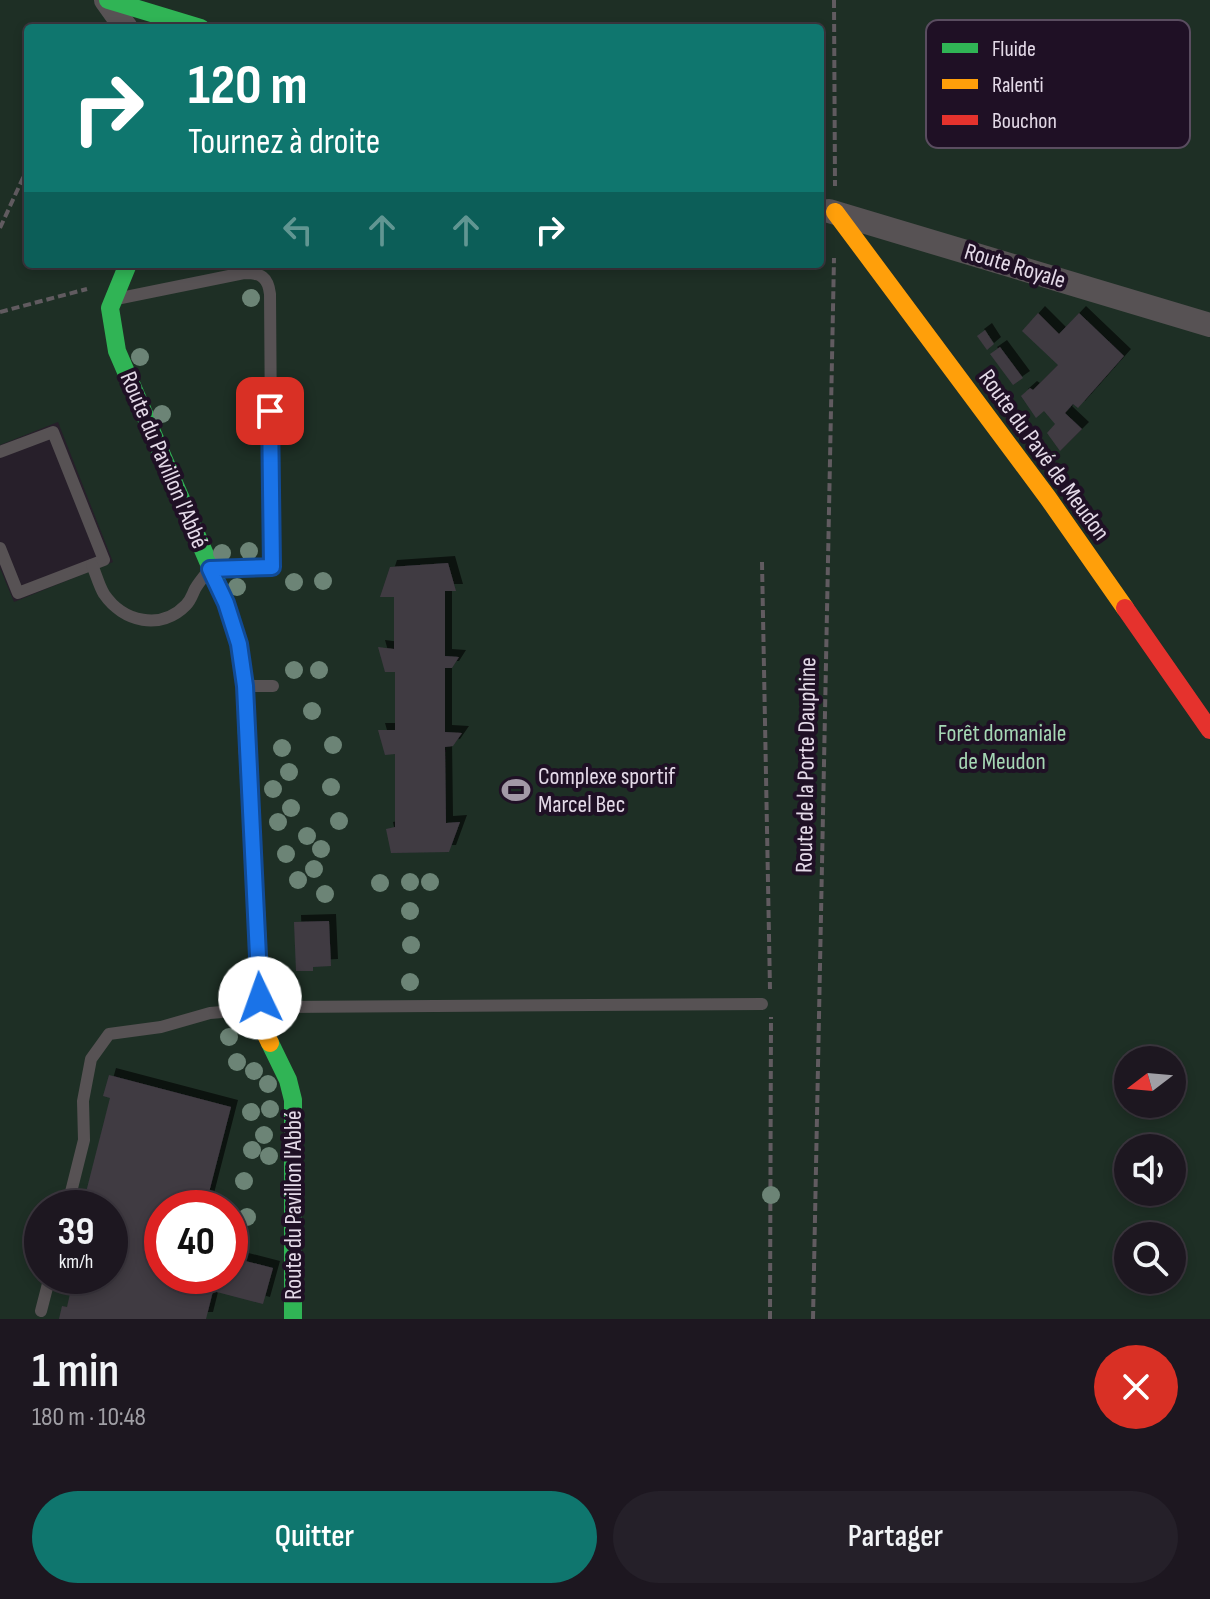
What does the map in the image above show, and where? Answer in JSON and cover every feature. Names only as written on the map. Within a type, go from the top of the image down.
[{"type":"street","points":[[107,0],[123,24]]},
{"type":"street","points":[[107,0],[188,24]]},
{"type":"street","name":"Route Royale","points":[[828,210],[1210,325]]},
{"type":"street","name":"Route du Pavé de Meudon","points":[[828,210],[1048,498],[1210,730]]},
{"type":"street","name":"Route du Pavillon l'Abbé","points":[[125,272],[110,308],[117,351],[226,603],[239,644],[245,686],[262,1027],[288,1080],[293,1100],[293,1319]]},
{"type":"lane","points":[[92,565],[104,594],[118,608],[133,619],[150,622],[183,609],[210,569],[272,567],[267,280],[261,275],[244,273],[113,299]]},
{"type":"lane","points":[[0,452],[53,432],[104,560],[18,593],[0,548]]},
{"type":"lane","points":[[245,686],[273,686]]},
{"type":"lane","points":[[72,1190],[84,1140],[83,1101],[91,1059],[109,1034],[161,1027],[210,1013],[283,1007],[766,1004]]},
{"type":"lane","points":[[41,1311],[45,1294]]},
{"type":"path","name":"Route de la Porte Dauphine","points":[[813,1319],[828,210],[834,0]]},
{"type":"path","points":[[0,228],[24,176]]},
{"type":"path","points":[[0,312],[125,272]]},
{"type":"path","points":[[762,562],[770,989]]},
{"type":"path","points":[[766,1004],[770,1319]]},
{"type":"green space","name":"Forêt domaniale de Meudon","points":[[0,0],[1210,0],[1210,1319],[0,1319],[0,568],[14,602],[113,562],[58,422],[0,445]]},
{"type":"building","points":[[1038,313],[1059,334],[1079,313],[1124,356],[1078,408],[1073,404],[1065,413],[1082,429],[1060,451],[1047,433],[1055,424],[1044,411],[1036,418],[1021,396],[1030,388],[1033,390],[1058,365],[1022,331]]},
{"type":"building","points":[[985,330],[994,344],[987,350],[977,336]]},
{"type":"building","points":[[1000,347],[1023,378],[1013,385],[990,354]]},
{"type":"building","points":[[448,563],[456,591],[445,591],[445,656],[459,657],[452,668],[445,668],[445,732],[462,733],[453,746],[445,747],[446,823],[460,822],[449,852],[391,853],[386,829],[395,827],[395,754],[385,755],[378,730],[395,730],[395,672],[385,672],[378,647],[394,649],[394,597],[380,597],[390,567]]},
{"type":"building","points":[[329,921],[331,966],[313,967],[313,971],[296,971],[294,922]]},
{"type":"building","points":[[109,1075],[231,1107],[210,1190],[144,1190],[144,1294],[212,1294],[206,1319],[59,1319],[62,1306],[67,1307],[70,1294],[128,1294],[128,1190],[87,1190],[110,1098],[103,1096]]},
{"type":"building","points":[[248,1262],[273,1268],[263,1304],[225,1294],[248,1294]]},
{"type":"traffic: fast","points":[[108,0],[188,24]]},
{"type":"traffic: fast","points":[[126,268],[110,308],[117,351],[226,603],[239,644],[247,736]]},
{"type":"traffic: fast","points":[[270,1043],[288,1080],[293,1100],[293,1319]]},
{"type":"traffic: slow","points":[[835,212],[1048,498],[1125,608]]},
{"type":"traffic: slow","points":[[247,736],[262,1027],[270,1043]]},
{"type":"traffic: jam","points":[[1125,608],[1210,730]]},
{"type":"place","name":"Complexe sportif Marcel Bec","points":[[516,790]]},
{"type":"route","points":[[260,998],[245,686],[239,644],[226,603],[210,569],[272,567],[270,411]]}]
